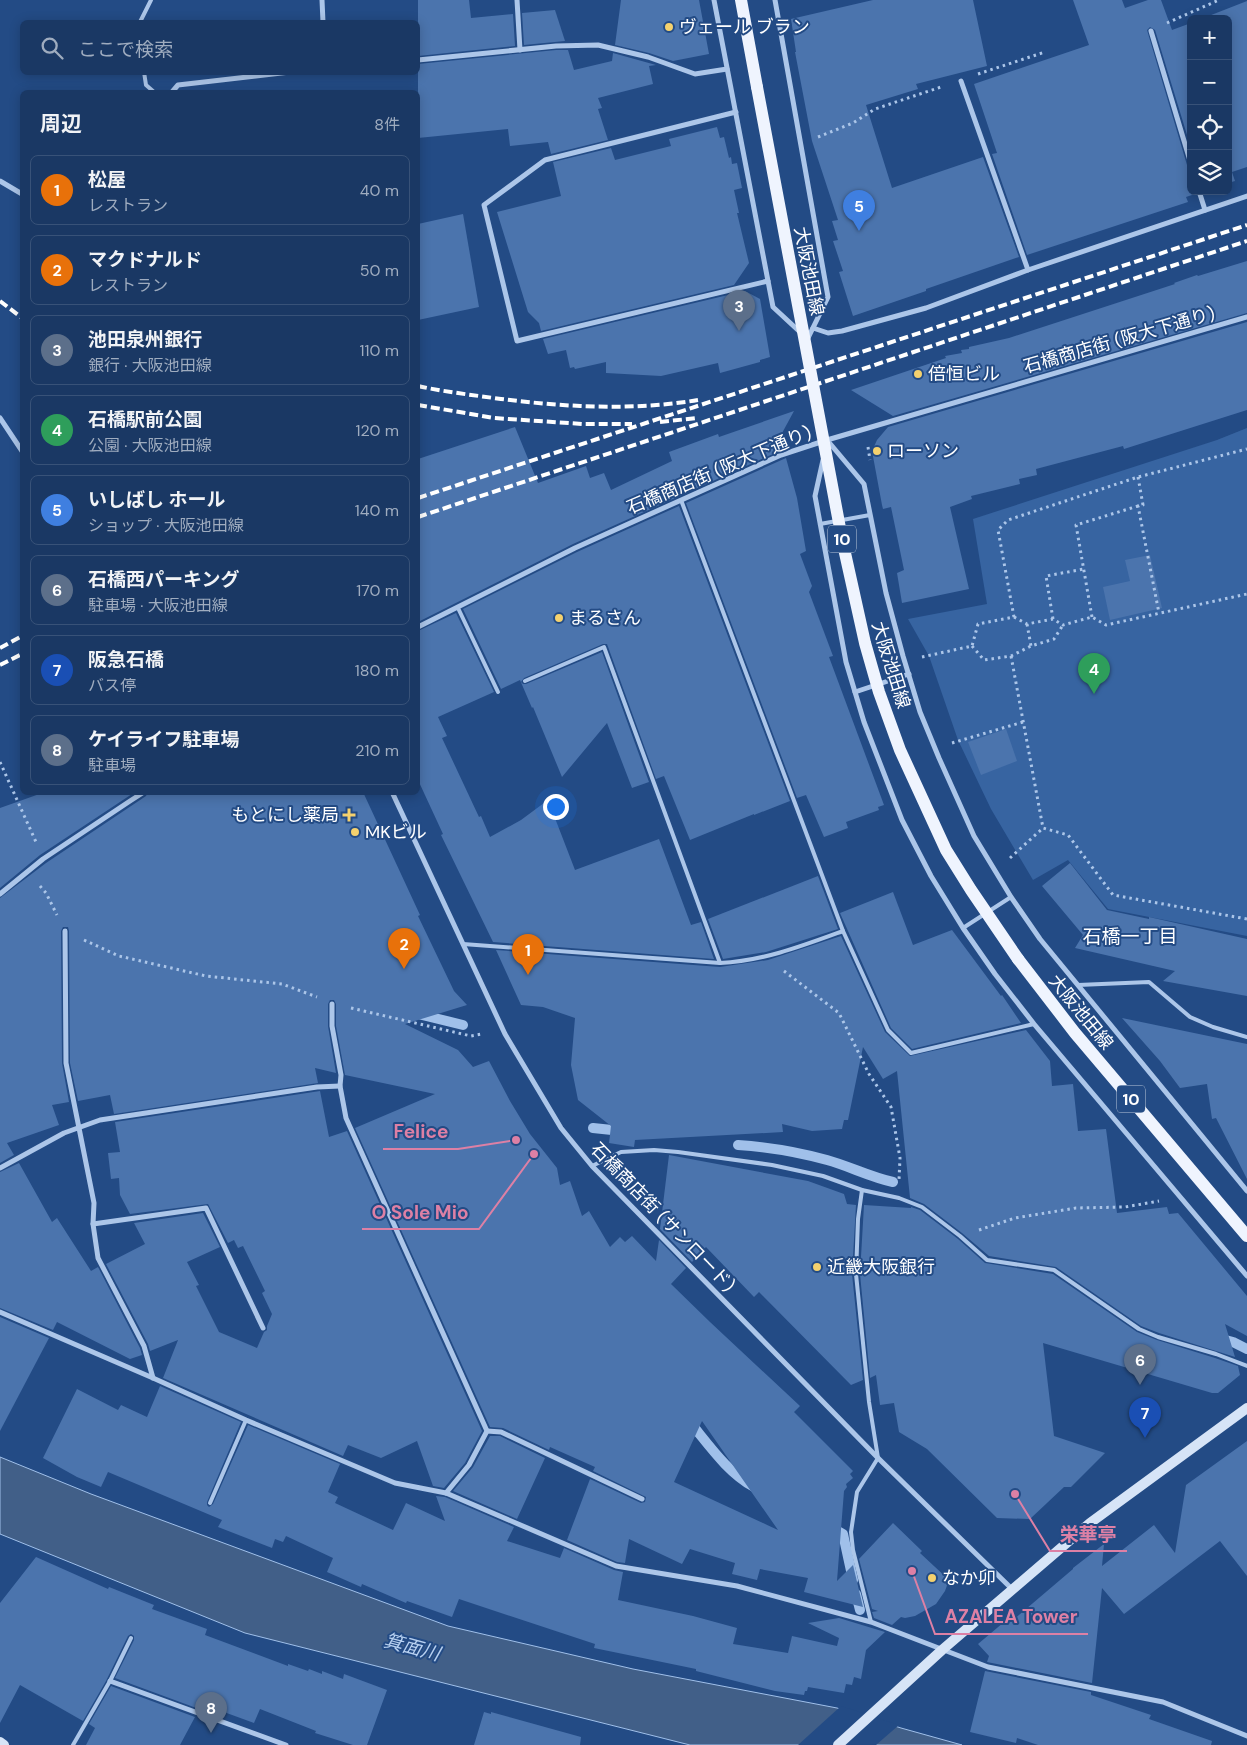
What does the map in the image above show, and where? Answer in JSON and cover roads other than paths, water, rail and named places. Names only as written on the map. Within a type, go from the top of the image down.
[{"type":"main road","name":"大阪池田線","points":[[741,0],[842,544],[865,643],[879,692],[900,750],[946,850],[1018,959],[1075,1033],[1247,1236]]},
{"type":"street","points":[[322,0],[323,20]]},
{"type":"street","points":[[518,0],[520,50]]},
{"type":"street","points":[[714,0],[773,307],[808,338]]},
{"type":"street","points":[[775,0],[828,297],[808,338],[827,440],[815,496],[846,662],[864,722],[902,820],[931,876],[994,974],[1247,1276]]},
{"type":"street","points":[[1151,31],[1187,151]]},
{"type":"street","points":[[420,60],[556,46],[598,45],[648,57],[695,74],[727,69]]},
{"type":"street","points":[[174,90],[178,85],[264,75]]},
{"type":"street","points":[[960,81],[1028,270]]},
{"type":"street","points":[[736,112],[545,160],[484,204],[517,341],[768,280]]},
{"type":"street","points":[[0,181],[20,193]]},
{"type":"street","points":[[1200,195],[1205,210]]},
{"type":"street","points":[[813,328],[828,333],[842,331],[926,308],[1028,270],[1247,196]]},
{"type":"street","name":"石橋商店街 (阪大下通り)","points":[[420,626],[575,548],[781,455],[1247,317]]},
{"type":"street","points":[[0,418],[2,426],[20,448]]},
{"type":"street","points":[[827,440],[864,484],[886,593],[908,674],[923,720],[974,836],[1011,897],[1040,938],[1247,1191]]},
{"type":"street","points":[[855,692],[908,674]]},
{"type":"street","points":[[0,894],[43,859],[139,795]]},
{"type":"street","name":"石橋商店街 (サンロード)","points":[[393,795],[505,1034],[560,1128],[592,1166],[878,1458],[1012,1589]]},
{"type":"street","points":[[65,931],[66,1063],[94,1203],[92,1224],[98,1258],[144,1346],[153,1378]]},
{"type":"street","points":[[332,1004],[332,1026],[341,1075],[340,1086],[346,1118],[487,1431]]},
{"type":"street","points":[[0,1168],[64,1133],[100,1120],[317,1087],[340,1086]]},
{"type":"street","points":[[92,1224],[206,1208],[263,1328]]},
{"type":"street","points":[[0,1312],[395,1483],[446,1494],[616,1566],[737,1586],[871,1622],[988,1667],[1163,1702],[1247,1736]]},
{"type":"street","points":[[838,1745],[942,1650],[1090,1523],[1247,1408]]},
{"type":"street","points":[[446,1494],[469,1465],[487,1431]]},
{"type":"street","points":[[487,1431],[501,1432],[642,1499]]},
{"type":"street","points":[[110,1681],[286,1745]]},
{"type":"street","points":[[0,1742],[4,1745]]},
{"type":"lane","points":[[141,20],[150,0]]},
{"type":"lane","points":[[144,75],[146,85],[152,90]]},
{"type":"lane","points":[[681,500],[843,931],[888,1030],[911,1053],[1034,1024]]},
{"type":"lane","points":[[820,524],[870,515]]},
{"type":"lane","points":[[458,608],[498,692]]},
{"type":"lane","points":[[525,681],[604,647],[720,963]]},
{"type":"lane","points":[[963,928],[1011,897]]},
{"type":"lane","points":[[463,944],[720,963],[740,962],[765,957],[791,950],[843,931]]},
{"type":"lane","points":[[1078,986],[1149,982],[1190,1017],[1247,1037]]},
{"type":"lane","points":[[592,1166],[621,1152],[654,1150],[678,1152],[772,1165],[822,1176],[862,1190],[899,1198],[922,1207],[960,1236],[987,1260],[1054,1270],[1139,1329],[1247,1366]]},
{"type":"lane","points":[[862,1190],[858,1219],[856,1274],[869,1402],[878,1458],[857,1492],[851,1532],[853,1550],[871,1622]]},
{"type":"lane","points":[[210,1503],[246,1420]]},
{"type":"lane","points":[[73,1745],[110,1681],[131,1638]]},
{"type":"water","name":"箕面川","points":[[0,1457],[91,1494],[448,1626],[633,1669],[837,1708],[962,1745],[690,1745],[245,1633],[0,1534]]},
{"type":"waterway","points":[[418,1014],[463,1025]]},
{"type":"waterway","points":[[593,1128],[612,1130]]},
{"type":"waterway","points":[[738,1145],[783,1150],[816,1157],[893,1182]]},
{"type":"waterway","points":[[1218,1338],[1233,1342],[1247,1349]]},
{"type":"waterway","points":[[689,1421],[727,1466],[754,1487]]},
{"type":"waterway","points":[[829,1526],[843,1534],[853,1580]]},
{"type":"waterway","points":[[856,1594],[860,1610]]},
{"type":"railway","points":[[420,497],[1247,225]]},
{"type":"railway","points":[[420,516],[1247,241]]},
{"type":"railway","points":[[0,301],[20,316]]},
{"type":"railway","points":[[420,386],[501,399],[575,406],[649,406],[698,400]]},
{"type":"railway","points":[[420,405],[494,418],[582,424],[632,424]]},
{"type":"railway","points":[[660,422],[697,418]]},
{"type":"railway","points":[[0,648],[20,637]]},
{"type":"railway","points":[[0,665],[20,655]]},
{"type":"place","name":"ヴェール ブラン","points":[[669,27]]},
{"type":"place","name":"いしばし ホール","points":[[859,231]]},
{"type":"place","name":"池田泉州銀行","points":[[739,331]]},
{"type":"place","name":"倍恒ビル","points":[[918,374]]},
{"type":"place","name":"ローソン","points":[[877,451]]},
{"type":"place","name":"まるさん","points":[[559,618]]},
{"type":"place","name":"石橋駅前公園","points":[[1094,694]]},
{"type":"place","name":"もとにし薬局","points":[[349,815]]},
{"type":"place","name":"MKビル","points":[[355,832]]},
{"type":"place","name":"マクドナルド","points":[[404,969]]},
{"type":"place","name":"松屋","points":[[528,975]]},
{"type":"place","name":"Felice","points":[[516,1140]]},
{"type":"place","name":"O Sole Mio","points":[[534,1154]]},
{"type":"place","name":"近畿大阪銀行","points":[[817,1267]]},
{"type":"place","name":"石橋西パーキング","points":[[1140,1385]]},
{"type":"place","name":"阪急石橋","points":[[1145,1438]]},
{"type":"place","name":"栄華亭","points":[[1015,1494]]},
{"type":"place","name":"AZALEA Tower","points":[[912,1571]]},
{"type":"place","name":"なか卯","points":[[932,1578]]},
{"type":"place","name":"ケイライフ駐車場","points":[[211,1733]]},
{"type":"district","name":"石橋一丁目","points":[[1130,936]]}]
